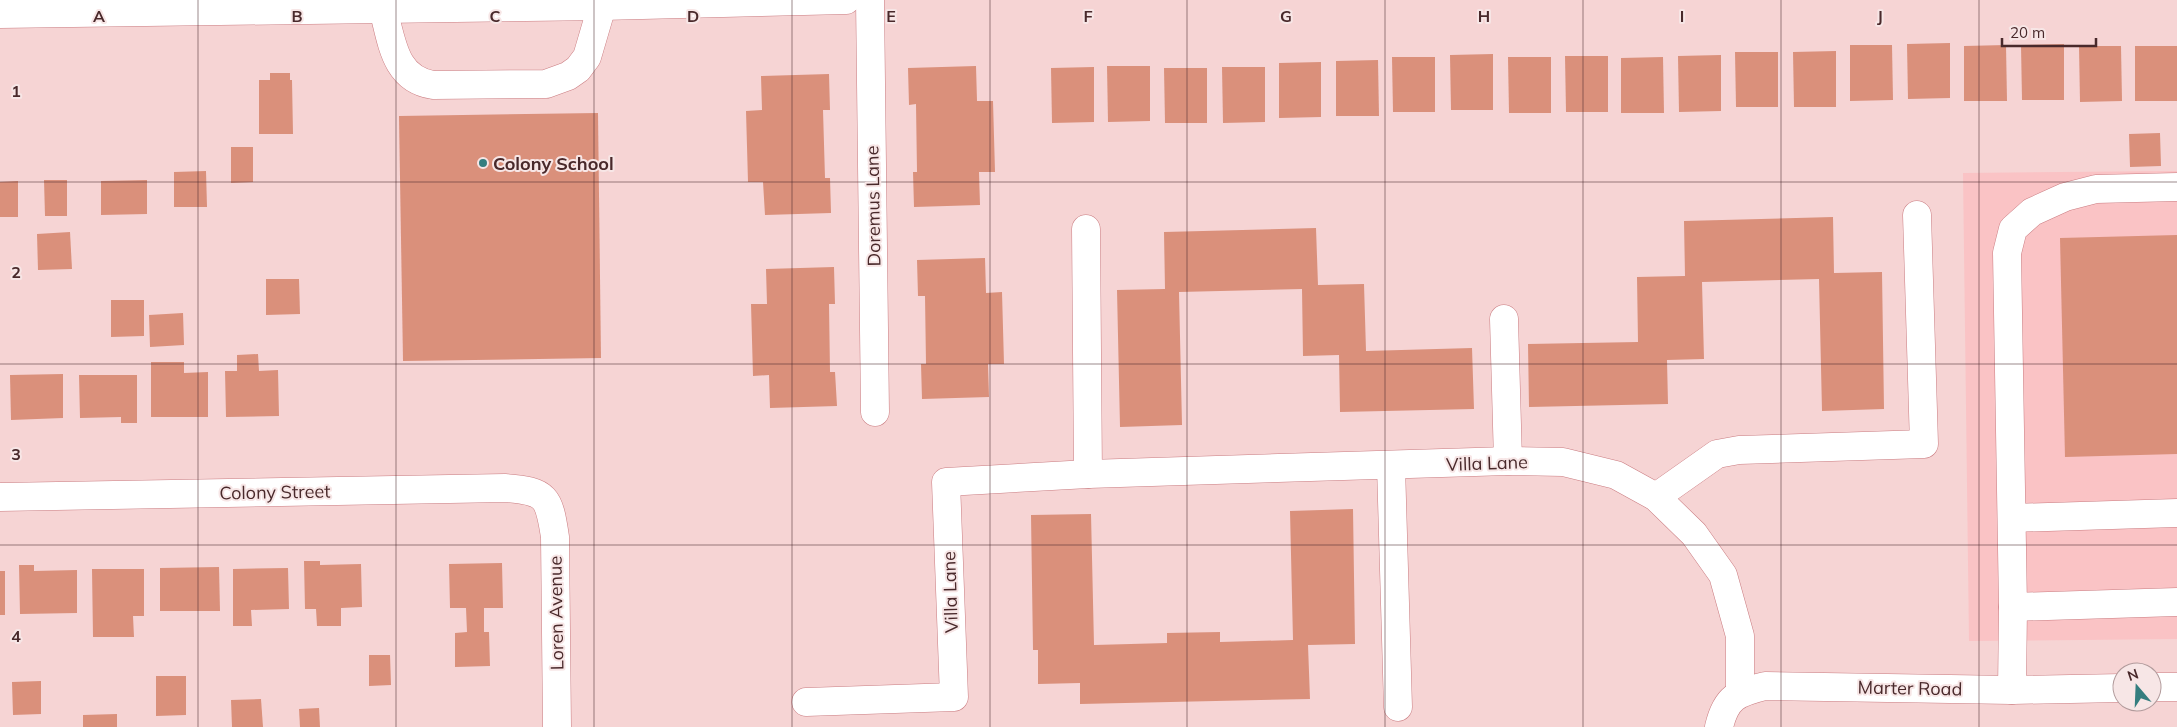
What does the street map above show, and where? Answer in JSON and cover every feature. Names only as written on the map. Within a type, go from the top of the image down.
[{"type":"street","points":[[0,14],[602,6],[846,0]]},
{"type":"street","name":"Doremus Lane","points":[[870,0],[875,412]]},
{"type":"street","points":[[383,9],[395,55],[401,67],[421,83],[433,85],[536,84],[558,80],[578,69],[590,49],[602,6]]},
{"type":"street","points":[[2012,690],[2012,518],[2007,253],[2014,229],[2032,212],[2040,208],[2065,197],[2096,189],[2177,188]]},
{"type":"street","points":[[1656,497],[1717,454],[1748,450],[1924,444],[1917,215]]},
{"type":"street","points":[[1086,229],[1088,474]]},
{"type":"street","points":[[1504,319],[1508,461]]},
{"type":"street","name":"Villa Lane","points":[[806,702],[954,698],[946,482],[1088,474],[1508,461],[1563,462],[1616,475],[1656,497],[1694,534],[1723,575],[1740,636],[1740,692]]},
{"type":"street","points":[[1391,466],[1398,707]]},
{"type":"street","name":"Colony Street","points":[[0,497],[505,488],[524,489],[539,494],[546,501]]},
{"type":"street","name":"Loren Avenue","points":[[546,501],[552,512],[555,537],[557,727]]},
{"type":"street","points":[[2012,518],[2177,513]]},
{"type":"street","points":[[2012,607],[2177,602]]},
{"type":"street","name":"Marter Road","points":[[1740,692],[1765,686],[2012,690],[2112,688]]},
{"type":"street","points":[[2162,687],[2177,687]]},
{"type":"street","points":[[1719,727],[1723,710],[1740,692]]},
{"type":"shaded area","points":[[2177,171],[2177,639],[1969,641],[1963,173]]},
{"type":"building","points":[[1950,43],[1950,98],[1908,99],[1907,44]]},
{"type":"building","points":[[2064,44],[2064,100],[2022,100],[2021,45]]},
{"type":"building","points":[[1850,45],[1892,45],[1893,100],[1850,101]]},
{"type":"building","points":[[2006,45],[2007,101],[1964,101],[1964,46]]},
{"type":"building","points":[[2079,46],[2121,46],[2122,101],[2080,102]]},
{"type":"building","points":[[2135,46],[2177,46],[2177,101],[2135,101]]},
{"type":"building","points":[[1836,51],[1836,107],[1794,107],[1793,52]]},
{"type":"building","points":[[1735,52],[1778,52],[1778,107],[1736,107]]},
{"type":"building","points":[[1493,54],[1493,110],[1451,110],[1450,55]]},
{"type":"building","points":[[1721,55],[1721,111],[1679,112],[1678,56]]},
{"type":"building","points":[[1565,56],[1608,56],[1608,112],[1566,112]]},
{"type":"building","points":[[1392,57],[1435,57],[1435,112],[1393,112]]},
{"type":"building","points":[[1508,57],[1551,57],[1551,113],[1509,113]]},
{"type":"building","points":[[1663,57],[1664,113],[1621,113],[1621,58]]},
{"type":"building","points":[[1378,60],[1379,116],[1336,116],[1336,61]]},
{"type":"building","points":[[1321,62],[1321,117],[1279,118],[1279,63]]},
{"type":"building","points":[[976,66],[977,101],[993,101],[995,172],[979,172],[980,205],[914,207],[913,172],[917,172],[916,104],[909,105],[908,68]]},
{"type":"building","points":[[1107,66],[1150,66],[1150,121],[1108,122]]},
{"type":"building","points":[[1094,67],[1094,122],[1052,123],[1051,68]]},
{"type":"building","points":[[1222,67],[1265,67],[1265,122],[1223,123]]},
{"type":"building","points":[[1164,68],[1207,68],[1207,123],[1165,123]]},
{"type":"building","points":[[270,73],[290,73],[290,80],[292,80],[293,134],[259,134],[259,80],[270,80]]},
{"type":"building","points":[[829,74],[830,110],[823,110],[825,178],[830,178],[831,213],[765,215],[763,182],[748,182],[746,111],[762,110],[761,76]]},
{"type":"building","points":[[598,113],[601,358],[403,361],[399,116]]},
{"type":"building","points":[[2160,133],[2161,166],[2130,167],[2129,134]]},
{"type":"building","points":[[231,147],[253,147],[253,182],[231,183]]},
{"type":"building","points":[[206,171],[207,207],[174,207],[174,172]]},
{"type":"building","points":[[44,180],[67,180],[67,216],[45,216]]},
{"type":"building","points":[[147,180],[147,214],[101,215],[101,181]]},
{"type":"building","points":[[18,181],[18,217],[0,217],[0,182]]},
{"type":"building","points":[[1833,217],[1834,273],[1882,272],[1884,409],[1822,411],[1819,279],[1702,282],[1704,359],[1667,360],[1668,404],[1529,407],[1528,344],[1638,342],[1637,277],[1685,276],[1684,221]]},
{"type":"building","points":[[1316,228],[1318,285],[1364,284],[1366,351],[1472,348],[1474,409],[1340,412],[1339,355],[1303,356],[1302,289],[1179,292],[1182,425],[1120,427],[1117,290],[1165,289],[1164,232]]},
{"type":"building","points":[[70,232],[72,269],[38,270],[37,234]]},
{"type":"building","points":[[2177,235],[2177,454],[2065,457],[2060,238]]},
{"type":"building","points":[[985,258],[986,293],[1002,292],[1004,364],[988,364],[989,397],[922,399],[921,364],[926,364],[925,296],[918,296],[917,260]]},
{"type":"building","points":[[834,267],[835,304],[829,304],[830,372],[835,372],[837,406],[770,408],[769,375],[753,376],[751,304],[767,304],[766,269]]},
{"type":"building","points":[[266,279],[299,279],[300,314],[266,315]]},
{"type":"building","points":[[111,300],[144,300],[144,336],[111,337]]},
{"type":"building","points":[[183,313],[184,345],[150,347],[149,315]]},
{"type":"building","points":[[258,354],[259,371],[278,370],[279,416],[226,417],[225,371],[237,371],[237,355]]},
{"type":"building","points":[[151,362],[184,362],[184,373],[208,372],[208,417],[151,417]]},
{"type":"building","points":[[63,374],[63,418],[11,420],[10,375]]},
{"type":"building","points":[[79,375],[137,375],[137,423],[121,423],[121,417],[80,418]]},
{"type":"building","points":[[1353,509],[1355,644],[1308,645],[1310,699],[1080,704],[1080,683],[1038,684],[1038,650],[1033,650],[1031,515],[1091,514],[1094,645],[1167,643],[1167,633],[1220,632],[1220,642],[1293,640],[1290,511]]},
{"type":"building","points":[[304,561],[320,561],[320,565],[361,564],[362,607],[341,608],[341,626],[317,626],[316,609],[305,609]]},
{"type":"building","points":[[502,563],[503,608],[484,608],[484,632],[489,632],[490,666],[455,667],[455,633],[467,632],[466,608],[450,608],[449,564]]},
{"type":"building","points":[[19,565],[34,565],[34,571],[77,570],[77,613],[20,614]]},
{"type":"building","points":[[219,567],[220,611],[160,611],[160,568]]},
{"type":"building","points":[[288,568],[289,609],[251,610],[252,626],[233,626],[233,569]]},
{"type":"building","points":[[92,569],[144,569],[144,616],[133,616],[134,637],[93,637]]},
{"type":"building","points":[[0,571],[5,571],[5,615],[0,615]]},
{"type":"building","points":[[369,655],[390,655],[391,685],[369,686]]},
{"type":"building","points":[[156,676],[186,676],[186,715],[156,716]]},
{"type":"building","points":[[41,681],[41,714],[13,715],[12,682]]},
{"type":"building","points":[[261,699],[263,727],[232,727],[231,700]]},
{"type":"building","points":[[319,708],[320,727],[300,727],[299,709]]},
{"type":"building","points":[[117,714],[117,727],[83,727],[83,715]]},
{"type":"place","name":"Colony School","points":[[483,163]]}]
